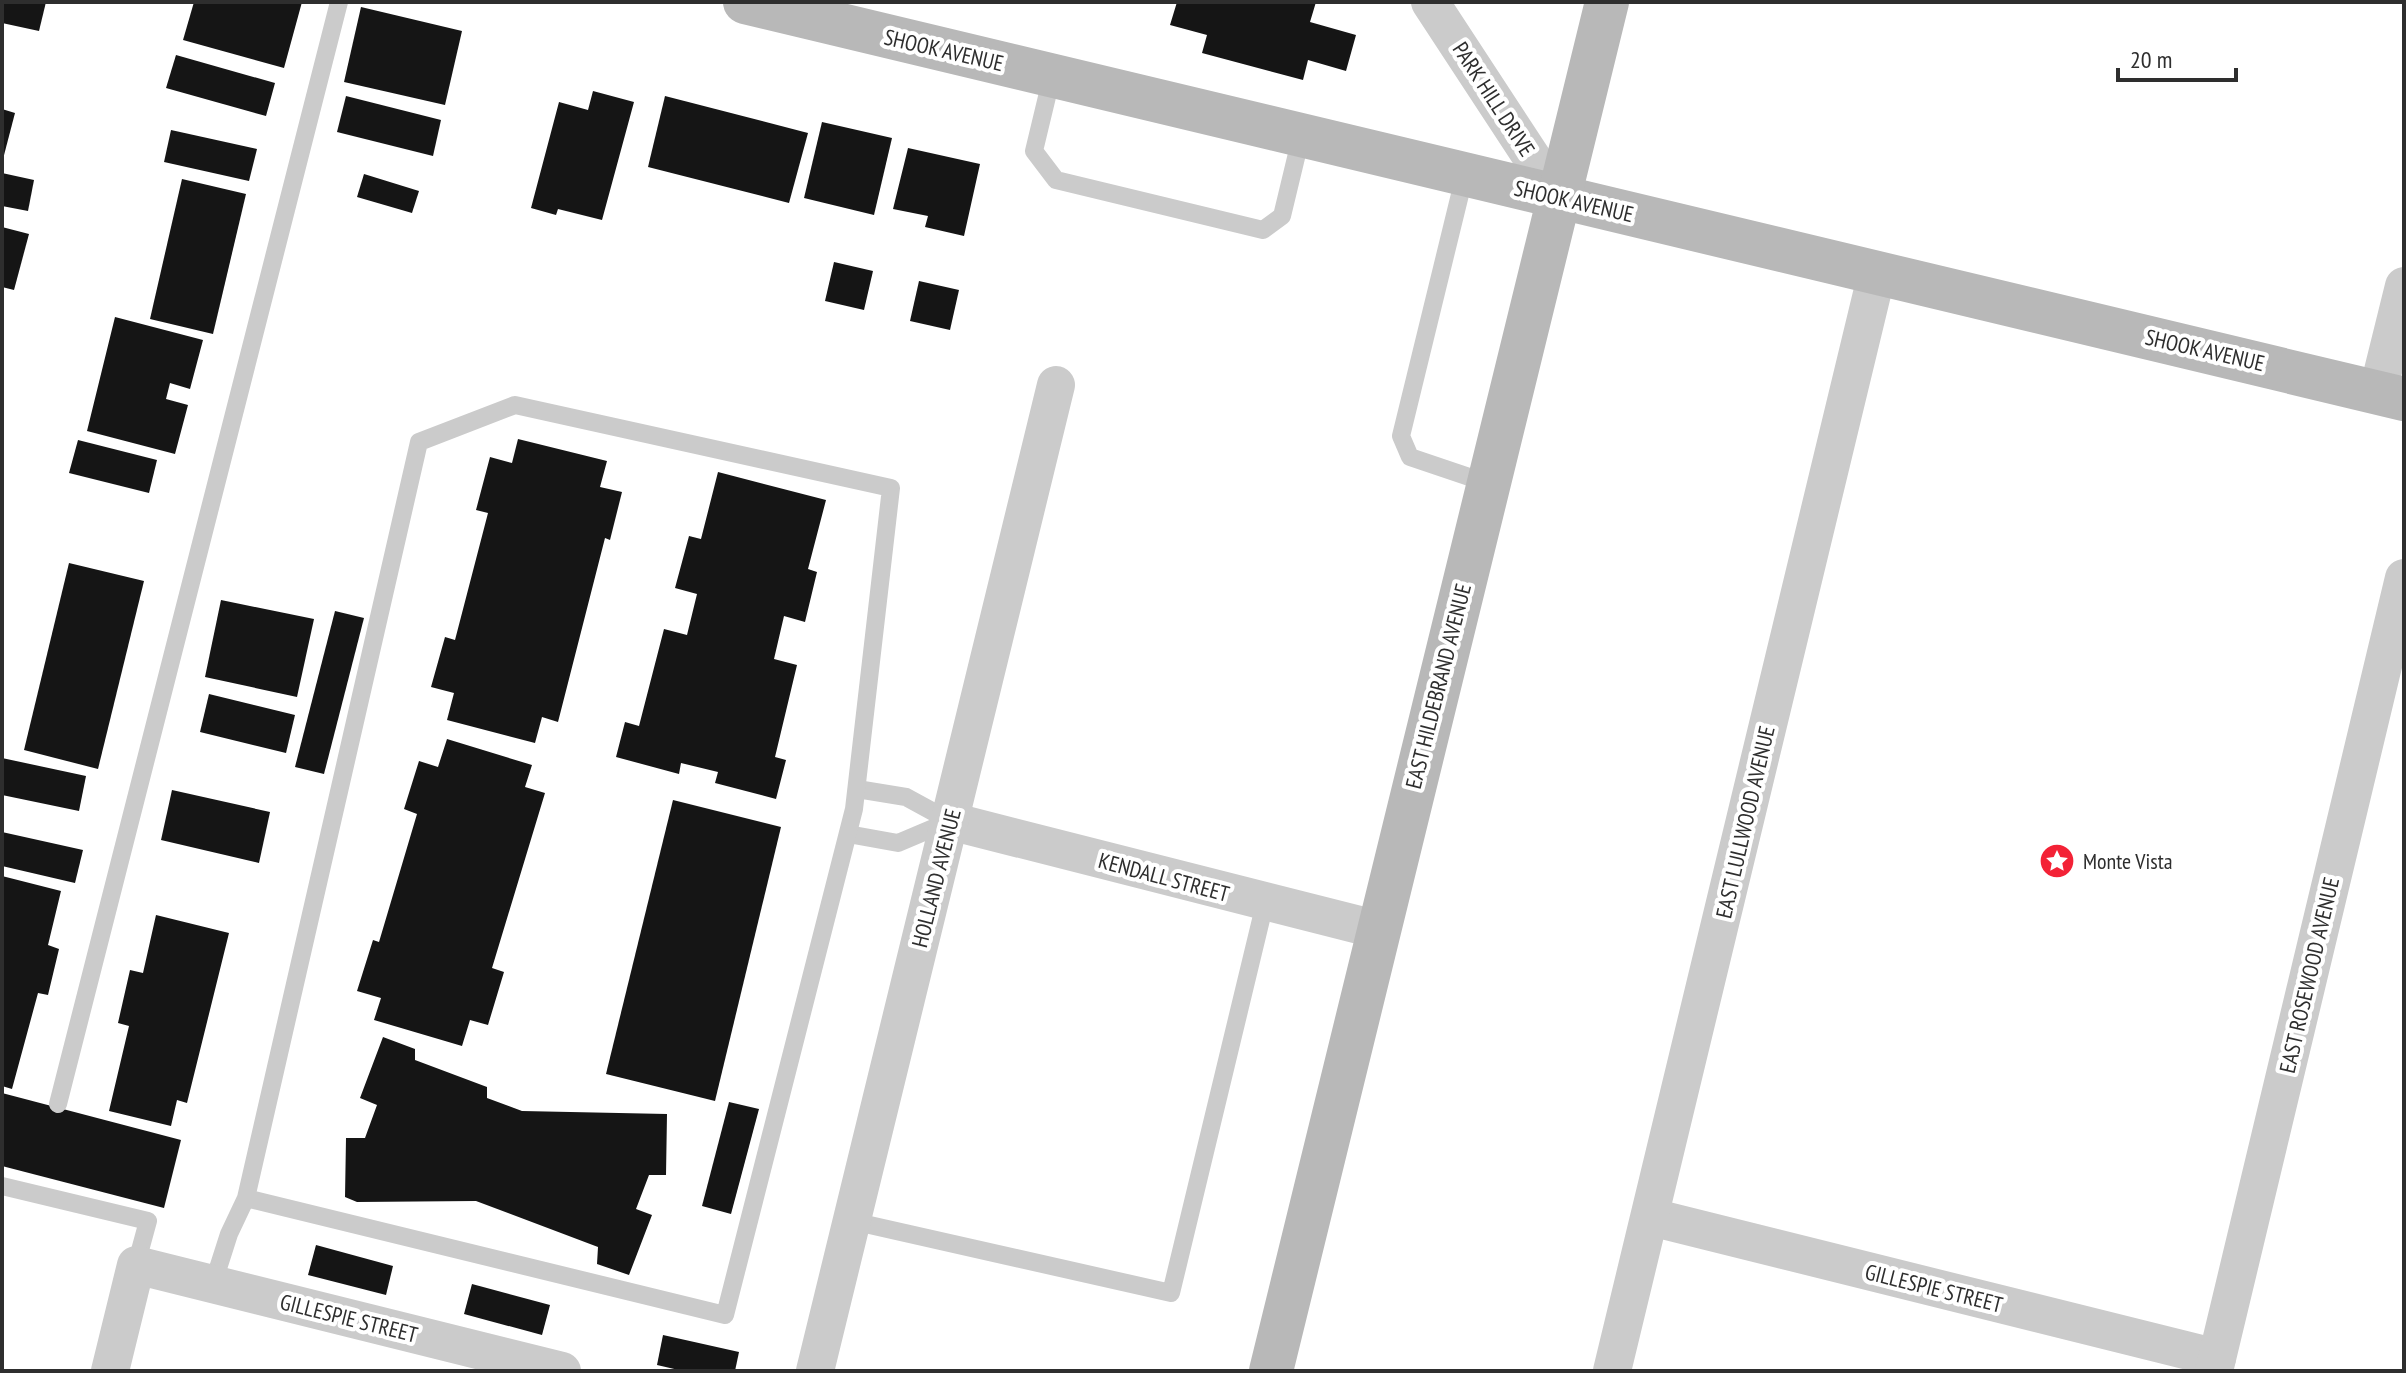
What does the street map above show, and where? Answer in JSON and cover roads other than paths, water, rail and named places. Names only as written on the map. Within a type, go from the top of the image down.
[{"type":"street","name":"SHOOK AVENUE","points":[[745,2],[2391,395]]},
{"type":"street","name":"PARK HILL DRIVE","points":[[1430,2],[1557,196]]},
{"type":"street","name":"EAST HILDEBRAND AVENUE","points":[[1271,1371],[1607,2]]},
{"type":"street","name":"EAST LULLWOOD AVENUE","points":[[1612,1371],[1877,273]]},
{"type":"street","points":[[2391,395],[2404,286]]},
{"type":"street","name":"HOLLAND AVENUE","points":[[815,1371],[1056,385]]},
{"type":"street","name":"EAST ROSEWOOD AVENUE","points":[[2216,1365],[2404,578]]},
{"type":"street","name":"KENDALL STREET","points":[[950,821],[1379,930]]},
{"type":"street","name":"GILLESPIE STREET","points":[[1651,1217],[2216,1365]]},
{"type":"street","points":[[110,1371],[136,1265]]},
{"type":"street","name":"GILLESPIE STREET","points":[[136,1265],[562,1371]]},
{"type":"lane","points":[[58,1104],[339,2]]},
{"type":"lane","points":[[1052,76],[1034,151],[1056,180],[1263,230],[1282,216],[1301,137]]},
{"type":"lane","points":[[1465,174],[1401,436],[1410,457],[1487,483]]},
{"type":"lane","points":[[213,1284],[229,1234],[246,1198],[419,442],[515,405],[891,488],[857,789],[848,834],[725,1315],[246,1198]]},
{"type":"lane","points":[[857,789],[906,797],[950,821]]},
{"type":"lane","points":[[848,834],[898,843],[950,821]]},
{"type":"lane","points":[[852,1221],[1171,1293],[1265,903]]},
{"type":"lane","points":[[2,1186],[148,1221],[136,1265]]},
{"type":"place","name":"Monte Vista","points":[[2057,861]]}]
